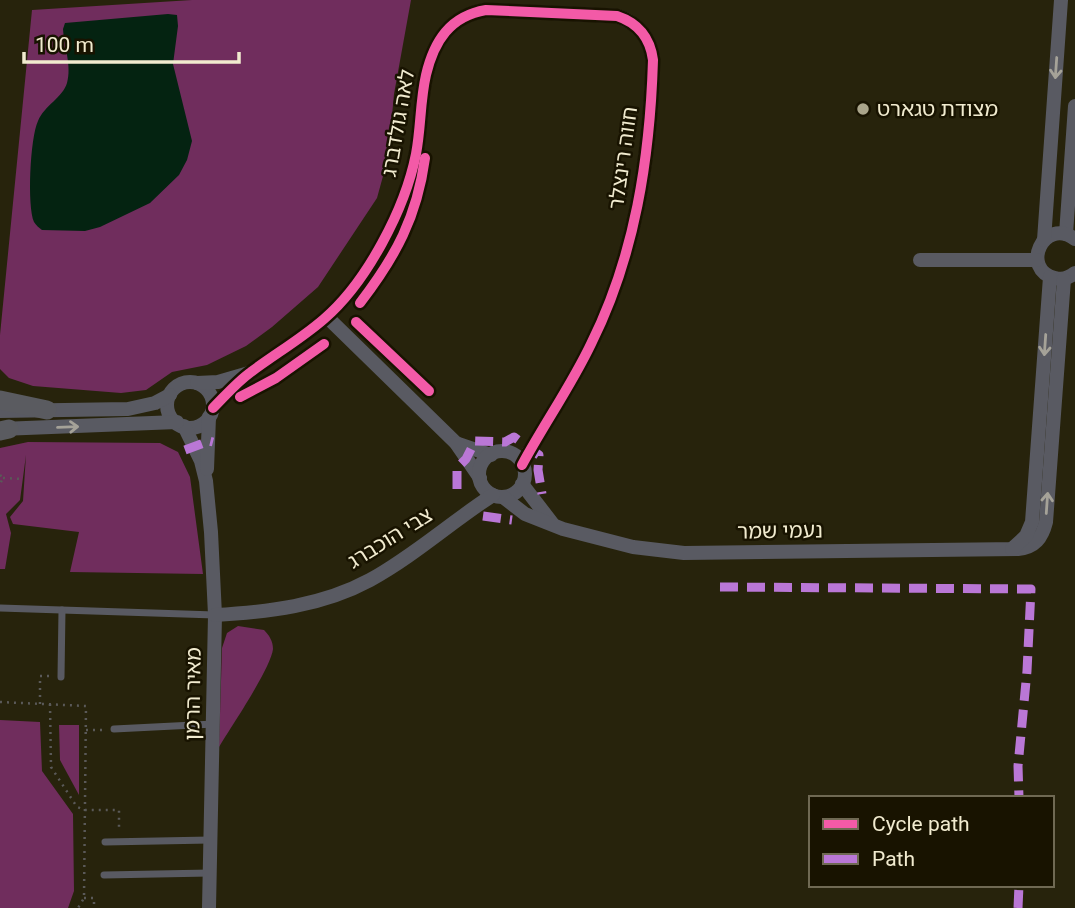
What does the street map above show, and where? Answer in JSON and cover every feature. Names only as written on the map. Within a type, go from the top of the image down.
[{"type":"main road","points":[[0,400],[47,410]]},
{"type":"street","points":[[1061,0],[1044,240],[1037,253],[1037,260],[1044,273],[1063,276]]},
{"type":"street","name":"חווה רינצלר","points":[[452,24],[471,12],[486,9],[617,16],[634,23],[651,48],[652,78],[646,152],[631,239],[614,291],[591,345],[522,465]]},
{"type":"street","name":"לאה גולדברג","points":[[211,412],[250,372],[327,317],[369,265],[396,216],[408,183],[416,153],[429,64],[434,47],[452,24]]},
{"type":"street","points":[[1044,240],[1058,233],[1070,237],[1075,106]]},
{"type":"street","points":[[920,260],[1037,260]]},
{"type":"street","name":"נעמי שמר","points":[[498,496],[525,514],[563,529],[633,547],[684,553],[1012,549],[1026,536],[1032,522],[1063,276]]},
{"type":"street","points":[[327,317],[456,443],[480,480],[498,496],[517,492],[525,474],[522,465],[510,453],[491,454],[456,443]]},
{"type":"street","name":"לאה גולדברג","points":[[197,383],[218,382],[250,372]]},
{"type":"street","points":[[197,383],[210,393],[211,412],[196,427],[180,424],[2,425],[47,410],[140,408],[170,395],[178,385],[197,383]]},
{"type":"street","points":[[170,395],[169,413],[180,424]]},
{"type":"street","name":"מאיר הרמן","points":[[209,908],[215,615],[206,481],[211,412]]},
{"type":"street","name":"מאיר הרמן","points":[[180,424],[201,461],[206,481]]},
{"type":"street","name":"חווה רינצלר","points":[[510,453],[543,426]]},
{"type":"street","points":[[480,480],[481,465],[491,454]]},
{"type":"street","name":"צבי הוכברג","points":[[462,515],[480,480]]},
{"type":"street","points":[[522,484],[552,523]]},
{"type":"street","name":"צבי הוכברג","points":[[215,615],[270,611],[309,604],[368,581],[431,541],[462,515],[498,496]]},
{"type":"lane","points":[[0,608],[215,615]]},
{"type":"lane","points":[[61,677],[62,610]]},
{"type":"lane","points":[[114,729],[214,724]]},
{"type":"lane","points":[[105,842],[210,840]]},
{"type":"lane","points":[[104,875],[210,873]]},
{"type":"path","points":[[0,484],[1,477],[22,479]]},
{"type":"path","points":[[40,704],[40,676],[61,677]]},
{"type":"path","points":[[0,702],[86,706],[84,898],[78,908]]},
{"type":"path","points":[[50,704],[51,767],[77,807],[85,810],[119,810],[119,841]]},
{"type":"path","points":[[86,730],[114,729]]},
{"type":"path","points":[[84,898],[94,898],[94,908]]},
{"type":"shaded area","points":[[192,0],[411,0],[394,94],[388,158],[377,198],[318,287],[246,346],[207,365],[172,372],[146,390],[121,393],[33,386],[9,378],[0,369],[0,335],[32,10]]},
{"type":"shaded area","points":[[177,15],[173,64],[192,141],[187,160],[179,175],[150,203],[100,227],[85,231],[42,230],[34,222],[32,214],[31,156],[38,121],[67,83],[68,63],[63,29],[65,23]]},
{"type":"shaded area","points":[[28,442],[160,443],[178,452],[190,477],[203,574],[70,572],[79,532],[13,524],[10,517],[23,501],[26,455],[20,500],[6,514],[11,533],[5,569],[0,569],[0,448]]},
{"type":"shaded area","points":[[238,626],[264,630],[273,649],[258,683],[219,747],[222,648],[227,633]]},
{"type":"shaded area","points":[[0,720],[40,722],[42,771],[73,814],[74,891],[68,908],[0,908]]},
{"type":"shaded area","points":[[59,725],[79,725],[79,795],[60,760]]},
{"type":"marked path","points":[[457,489],[457,468],[466,459],[475,441],[505,442],[514,437],[539,455],[538,470],[542,494]]},
{"type":"marked path","points":[[185,450],[213,442]]},
{"type":"marked path","points":[[483,516],[512,520]]},
{"type":"marked path","points":[[720,587],[1031,589],[1018,766],[1019,796]]},
{"type":"marked path","points":[[1018,908],[1019,887]]},
{"type":"cycle path","points":[[213,408],[246,376],[324,319],[340,304],[369,265],[403,198],[416,154],[429,63],[439,41],[453,24],[473,13],[486,10],[617,16],[642,32],[649,44],[653,60],[644,170],[637,206],[619,276],[606,311],[575,375],[522,465]]},
{"type":"cycle path","points":[[360,303],[384,269],[403,235],[417,199],[425,158]]},
{"type":"cycle path","points":[[356,322],[429,391]]},
{"type":"cycle path","points":[[240,397],[276,378],[324,344]]},
{"type":"place","name":"מצודת טגארט","points":[[863,109]]}]
